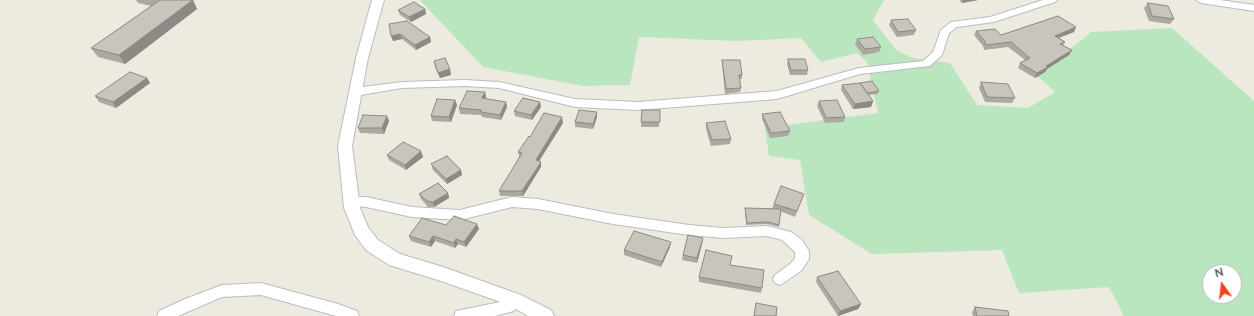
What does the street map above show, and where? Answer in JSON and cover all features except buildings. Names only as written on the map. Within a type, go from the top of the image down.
[{"type":"street","points":[[378,0],[367,37],[345,146],[351,202],[361,230],[372,246],[395,260],[443,274],[514,308],[545,316]]},
{"type":"street","points":[[355,92],[402,85],[465,83],[499,85],[575,103],[638,106],[777,95],[858,71],[926,64],[938,53],[944,32],[954,24],[991,20],[1052,0]]},
{"type":"street","points":[[1201,0],[1254,8]]},
{"type":"street","points":[[351,202],[366,202],[412,212],[460,215],[512,202],[538,204],[613,219],[689,230],[723,233],[767,231],[786,236],[797,244],[802,251],[802,259],[796,267],[780,279]]},
{"type":"street","points":[[164,316],[190,303],[222,291],[261,289],[338,310],[352,316]]},
{"type":"street","points":[[461,316],[514,308]]},
{"type":"green space","points":[[420,0],[884,0],[873,20],[896,50],[913,58],[950,63],[977,105],[1028,108],[1055,92],[1032,71],[1057,60],[1091,32],[1172,28],[1254,101],[1254,316],[1124,316],[1109,287],[1019,293],[1002,250],[872,254],[809,215],[800,160],[769,156],[765,128],[878,113],[867,62],[857,53],[821,62],[801,38],[736,41],[639,37],[630,85],[583,86],[483,67]]}]
